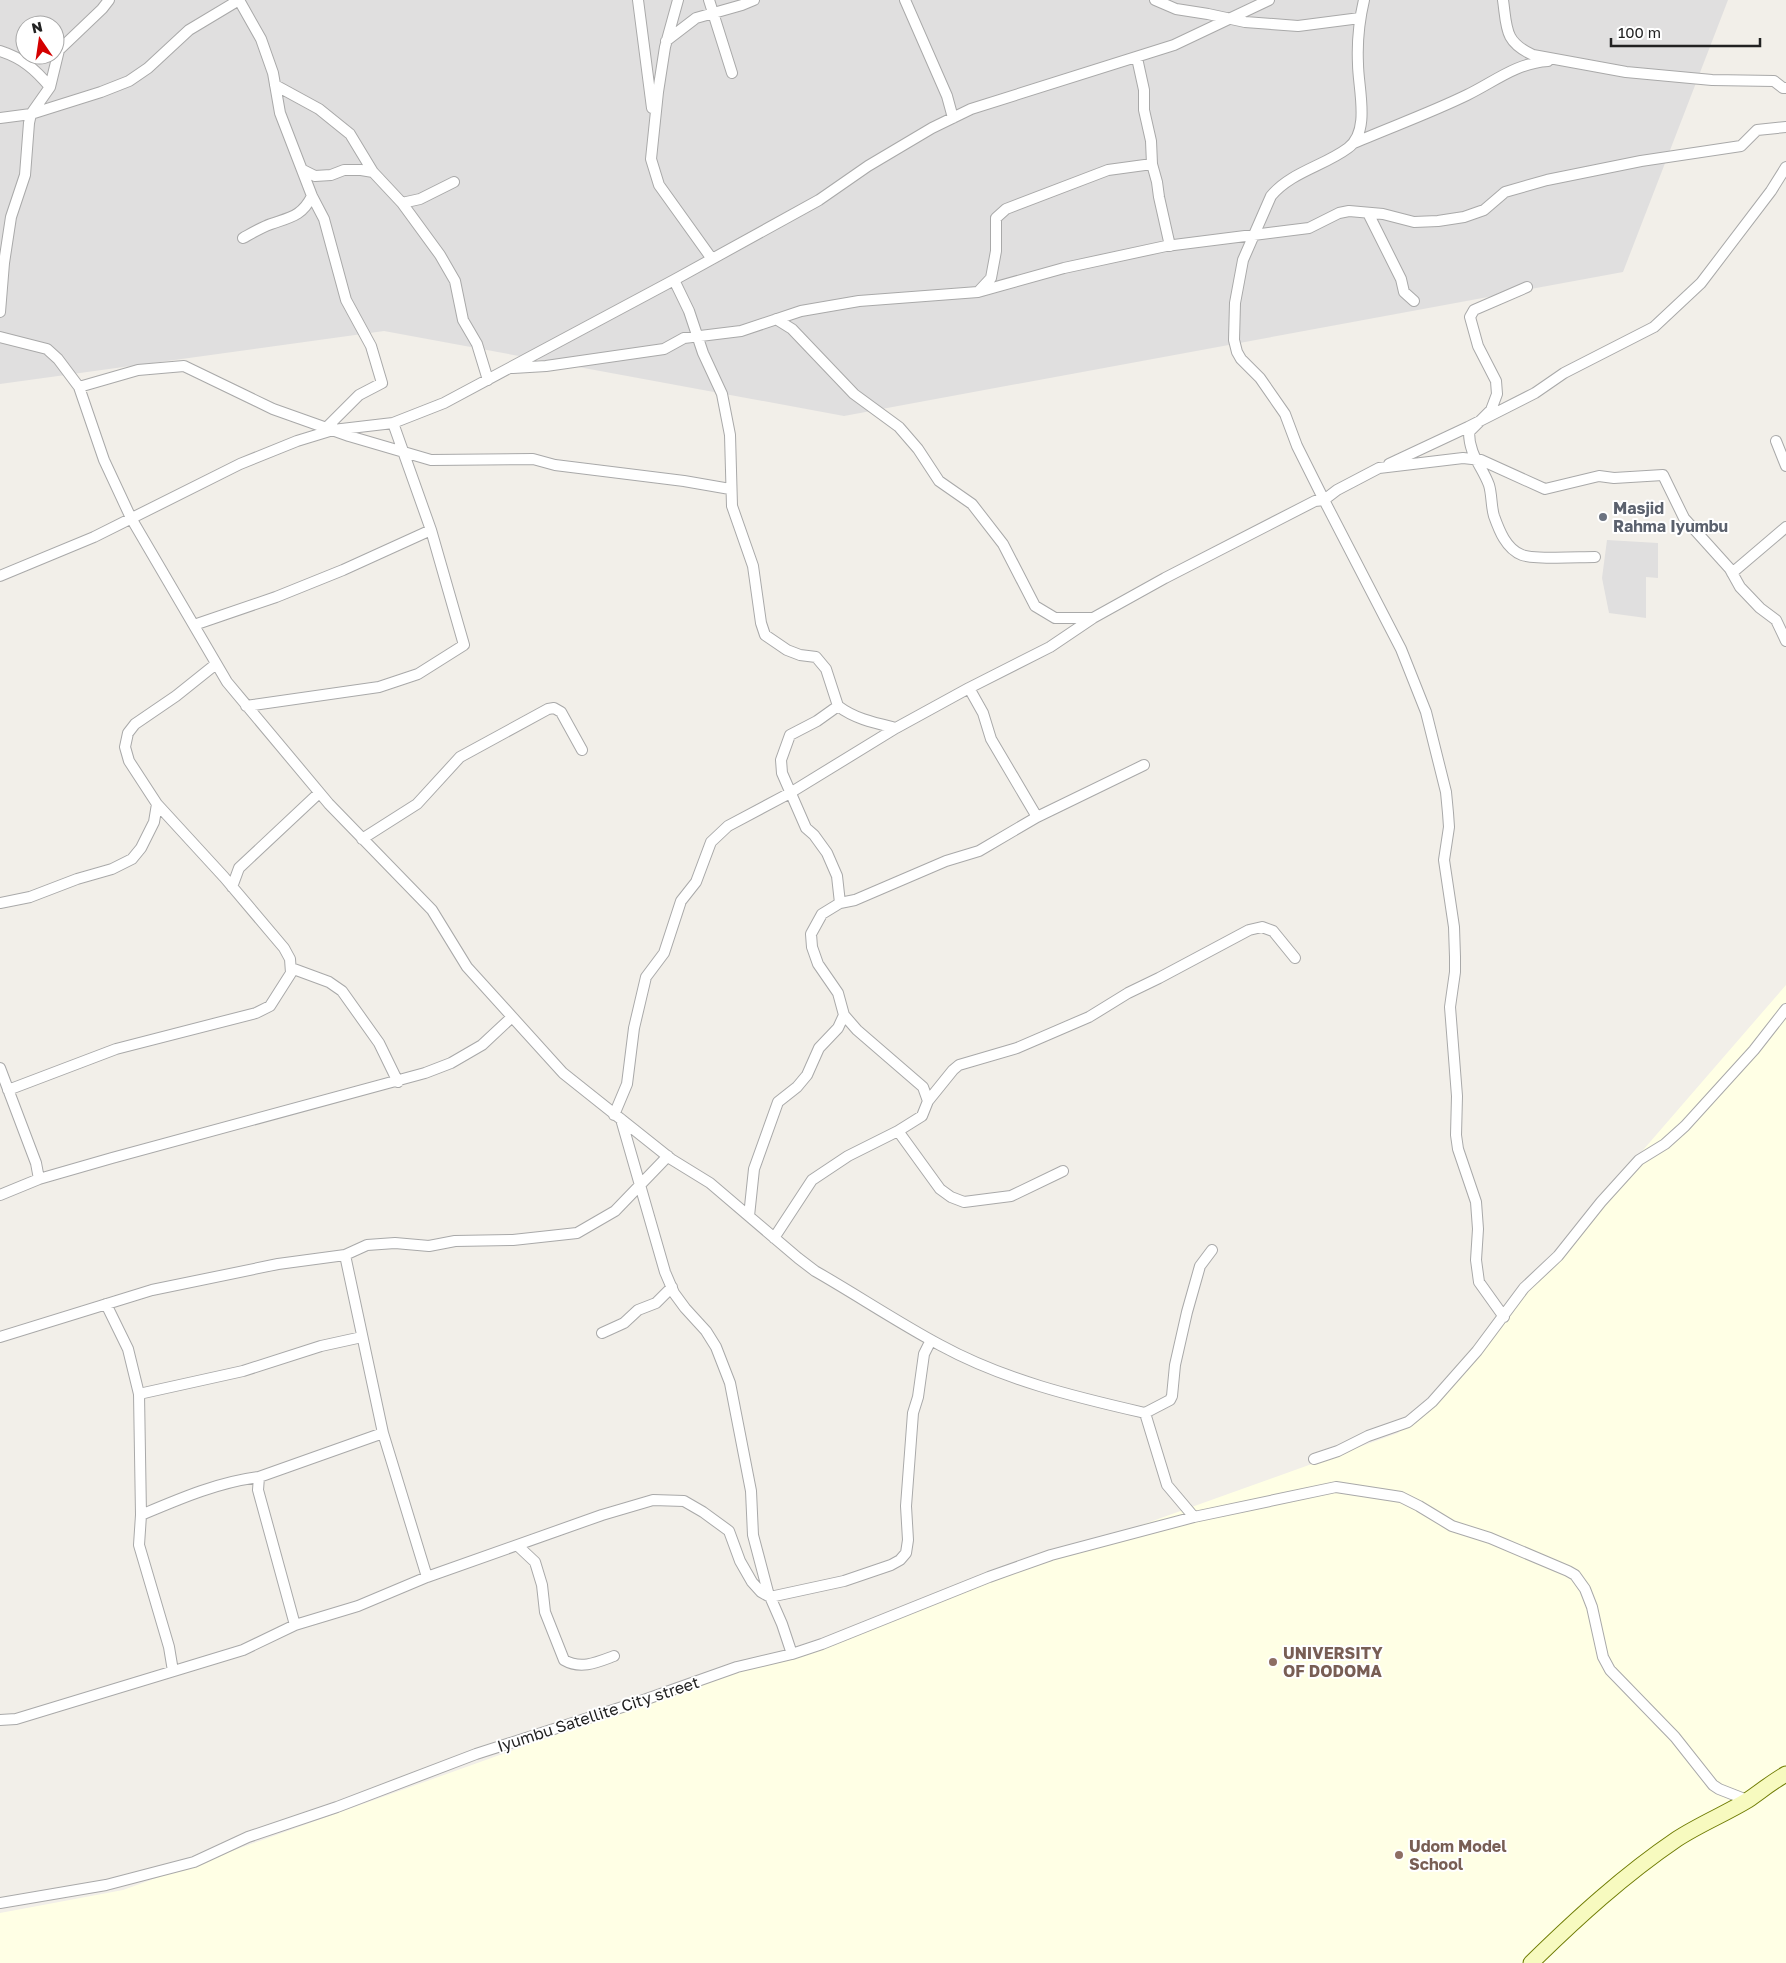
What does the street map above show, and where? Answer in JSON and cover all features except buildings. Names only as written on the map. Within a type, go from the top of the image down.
[{"type":"street","points":[[0,312],[2,266],[11,217],[25,175],[28,123],[31,114],[50,87],[59,50],[102,10],[109,0]]},
{"type":"street","points":[[0,118],[31,114],[129,81],[148,68],[189,30],[239,0],[261,39],[275,85],[280,113],[312,196],[324,219],[346,300],[371,346],[382,383],[359,395],[329,429]]},
{"type":"street","points":[[638,0],[654,127]]},
{"type":"street","points":[[678,0],[666,41],[651,159],[659,185],[712,259]]},
{"type":"street","points":[[710,0],[732,73]]},
{"type":"street","points":[[666,41],[696,18],[754,0]]},
{"type":"street","points":[[904,0],[947,96],[953,118]]},
{"type":"street","points":[[1155,0],[1176,10],[1208,14],[1245,22],[1298,26],[1360,18]]},
{"type":"street","points":[[0,576],[94,537],[240,464],[297,441],[329,429],[393,422],[444,404],[819,200],[920,134],[980,107],[1174,45],[1268,0]]},
{"type":"street","points":[[1364,0],[1360,18],[1358,64],[1363,110],[1357,136],[1348,148],[1304,172],[1277,189],[1271,196],[1244,260],[1236,296],[1234,340],[1240,359],[1260,378],[1285,414],[1297,446],[1401,649],[1426,712],[1446,792],[1449,827],[1444,860],[1454,927],[1455,957],[1450,1008],[1457,1096],[1456,1135],[1458,1149],[1476,1202],[1478,1229],[1476,1260],[1479,1282],[1504,1317]]},
{"type":"street","points":[[1503,0],[1507,30],[1512,42],[1519,49],[1533,55],[1626,72],[1712,80],[1774,81],[1783,88],[1786,88]]},
{"type":"street","points":[[0,51],[11,55],[36,70],[50,87]]},
{"type":"street","points":[[1136,58],[1144,90],[1144,110],[1151,141],[1152,164],[1158,182],[1158,197],[1170,246]]},
{"type":"street","points":[[1354,142],[1468,95],[1517,68],[1537,62],[1559,60]]},
{"type":"street","points":[[275,85],[319,109],[350,134],[373,172],[402,203],[440,255],[455,281],[463,320],[477,344],[488,380]]},
{"type":"street","points":[[509,368],[546,366],[664,349],[684,338],[741,331],[801,311],[859,301],[978,292],[1064,268],[1170,246],[1309,228],[1344,212],[1383,214],[1414,222],[1438,221],[1484,210],[1505,192],[1547,180],[1641,161],[1741,146],[1756,130],[1786,127]]},
{"type":"street","points":[[978,292],[991,278],[996,250],[996,218],[1006,209],[1108,170],[1152,164]]},
{"type":"street","points":[[792,1654],[770,1596],[753,1535],[751,1491],[730,1383],[716,1347],[706,1331],[685,1308],[665,1272],[617,1117],[627,1084],[634,1028],[646,978],[664,953],[681,901],[696,882],[711,842],[728,826],[790,793],[896,728],[1050,647],[1093,618],[1165,578],[1315,501],[1324,500],[1337,490],[1379,468],[1535,393],[1564,373],[1654,327],[1701,283],[1772,191],[1786,167]]},
{"type":"street","points":[[303,170],[315,176],[331,175],[344,170],[373,172]]},
{"type":"street","points":[[402,203],[420,199],[454,182]]},
{"type":"street","points":[[243,238],[270,224],[292,218],[306,208],[312,196]]},
{"type":"street","points":[[1368,213],[1401,279],[1404,292],[1414,300]]},
{"type":"street","points":[[674,280],[689,311],[710,368],[720,389],[728,420],[732,457],[730,489],[735,518],[753,566],[761,623],[765,635],[787,650],[816,657],[826,669],[838,706],[847,713],[863,720],[896,728]]},
{"type":"street","points":[[1527,287],[1474,310],[1470,317],[1478,346],[1496,381],[1497,394],[1491,410],[1469,432],[1469,442],[1475,460],[1489,486],[1494,514],[1503,538],[1512,548],[1522,555],[1595,557]]},
{"type":"street","points":[[776,319],[792,329],[854,394],[900,428],[918,449],[938,481],[972,504],[1003,544],[1035,606],[1055,618],[1093,618]]},
{"type":"street","points":[[0,337],[47,349],[58,359],[80,387],[104,460],[131,518],[216,664],[246,706],[319,793],[362,840],[432,910],[467,967],[563,1074],[668,1156],[710,1183],[816,1271],[931,1340],[995,1370],[1026,1382],[1077,1397],[1145,1414],[1170,1400],[1172,1396],[1175,1365],[1187,1312],[1200,1266],[1212,1250]]},
{"type":"street","points":[[80,387],[138,370],[184,366],[273,409],[329,429],[431,460],[532,459],[554,465],[684,481],[730,489]]},
{"type":"street","points":[[246,706],[379,687],[418,674],[448,653],[464,645],[431,530],[393,422]]},
{"type":"street","points":[[1776,441],[1786,466]]},
{"type":"street","points":[[1379,468],[1463,458],[1504,469],[1545,489],[1566,486],[1599,476],[1614,478],[1663,475],[1684,518],[1732,573],[1740,587],[1760,608],[1776,620],[1786,641]]},
{"type":"street","points":[[1732,573],[1786,527]]},
{"type":"street","points":[[194,625],[327,577],[431,530]]},
{"type":"street","points":[[8,1090],[116,1049],[256,1013],[270,1006],[291,973],[290,959],[284,948],[157,804],[129,761],[125,747],[128,733],[135,724],[176,696],[216,664]]},
{"type":"street","points":[[969,688],[983,713],[991,740],[1036,817]]},
{"type":"street","points":[[838,706],[817,721],[790,735],[781,760],[782,773],[806,828],[814,835],[837,876],[840,903]]},
{"type":"street","points":[[362,840],[417,804],[460,757],[548,709],[554,708],[560,712],[582,750]]},
{"type":"street","points":[[928,1101],[923,1087],[857,1030],[844,1015],[838,993],[818,964],[811,934],[822,914],[840,903],[855,900],[946,861],[979,852],[1036,817],[1144,765]]},
{"type":"street","points":[[232,887],[239,868],[319,793]]},
{"type":"street","points":[[0,903],[30,897],[78,879],[112,870],[132,859],[141,848],[154,822],[157,804]]},
{"type":"street","points":[[774,1238],[812,1180],[848,1156],[898,1131],[922,1116],[928,1101],[952,1070],[959,1065],[1018,1048],[1089,1017],[1128,993],[1249,930],[1262,927],[1273,931],[1295,958]]},
{"type":"street","points":[[291,968],[329,982],[342,991],[379,1043],[398,1082]]},
{"type":"street","points":[[1314,1459],[1338,1451],[1368,1436],[1408,1422],[1432,1402],[1477,1351],[1524,1288],[1558,1256],[1601,1202],[1639,1160],[1665,1144],[1685,1126],[1754,1050],[1786,1008]]},
{"type":"street","points":[[749,1216],[753,1171],[778,1102],[797,1087],[807,1075],[819,1048],[838,1028],[844,1015]]},
{"type":"street","points":[[0,1195],[39,1179],[398,1082],[451,1063],[482,1045],[512,1017]]},
{"type":"street","points":[[0,1068],[36,1163],[39,1179]]},
{"type":"street","points":[[898,1131],[940,1189],[951,1197],[964,1202],[1011,1196],[1063,1171]]},
{"type":"street","points":[[0,1335],[152,1290],[278,1264],[345,1255],[367,1245],[396,1243],[429,1246],[456,1241],[513,1240],[577,1233],[615,1211],[668,1156]]},
{"type":"street","points":[[345,1255],[383,1433],[427,1577]]},
{"type":"street","points":[[602,1333],[624,1323],[638,1310],[656,1303],[672,1287]]},
{"type":"street","points":[[106,1304],[128,1349],[138,1394],[141,1515],[139,1545],[169,1647],[173,1671]]},
{"type":"street","points":[[138,1394],[243,1371],[322,1346],[362,1337]]},
{"type":"street","points":[[0,1720],[16,1719],[244,1650],[295,1625],[358,1606],[427,1577],[602,1515],[653,1500],[684,1501],[729,1531],[740,1561],[752,1582],[761,1592],[770,1596],[844,1581],[890,1565],[900,1560],[906,1553],[908,1540],[906,1506],[913,1413],[918,1397],[924,1354],[931,1340]]},
{"type":"street","points":[[1145,1414],[1167,1485],[1194,1517]]},
{"type":"street","points":[[141,1515],[184,1497],[238,1479],[259,1477],[383,1433]]},
{"type":"street","points":[[259,1477],[258,1490],[295,1625]]},
{"type":"street","name":"Iyumbu Satellite City street","points":[[0,1903],[106,1885],[194,1862],[248,1837],[337,1807],[476,1754],[641,1701],[737,1667],[792,1654],[822,1644],[989,1577],[1051,1555],[1194,1517],[1336,1487],[1401,1497],[1463,1531],[1490,1538],[1568,1570],[1580,1579],[1592,1607],[1603,1657],[1610,1670],[1675,1737],[1713,1785],[1747,1800]]},
{"type":"street","points":[[518,1546],[535,1562],[542,1586],[545,1612],[564,1660],[572,1664],[585,1665],[614,1656]]},
{"type":"street","points":[[1531,1963],[1569,1925],[1619,1882],[1678,1838],[1747,1800],[1786,1774]]},
{"type":"shaded area","points":[[0,0],[1728,0],[1623,272],[844,416],[384,331],[0,384]]},
{"type":"shaded area","points":[[1607,540],[1658,543],[1658,578],[1646,577],[1646,618],[1609,613],[1602,578]]},
{"type":"shaded area","name":"UNIVERSITY OF DODOMA","points":[[1786,985],[1786,1963],[0,1963],[0,1913],[123,1890],[1398,1433]]},
{"type":"place","name":"Masjid Rahma Iyumbu","points":[[1603,517]]},
{"type":"place","name":"UNIVERSITY OF DODOMA","points":[[1273,1662]]},
{"type":"place","name":"Udom Model School","points":[[1399,1855]]}]
